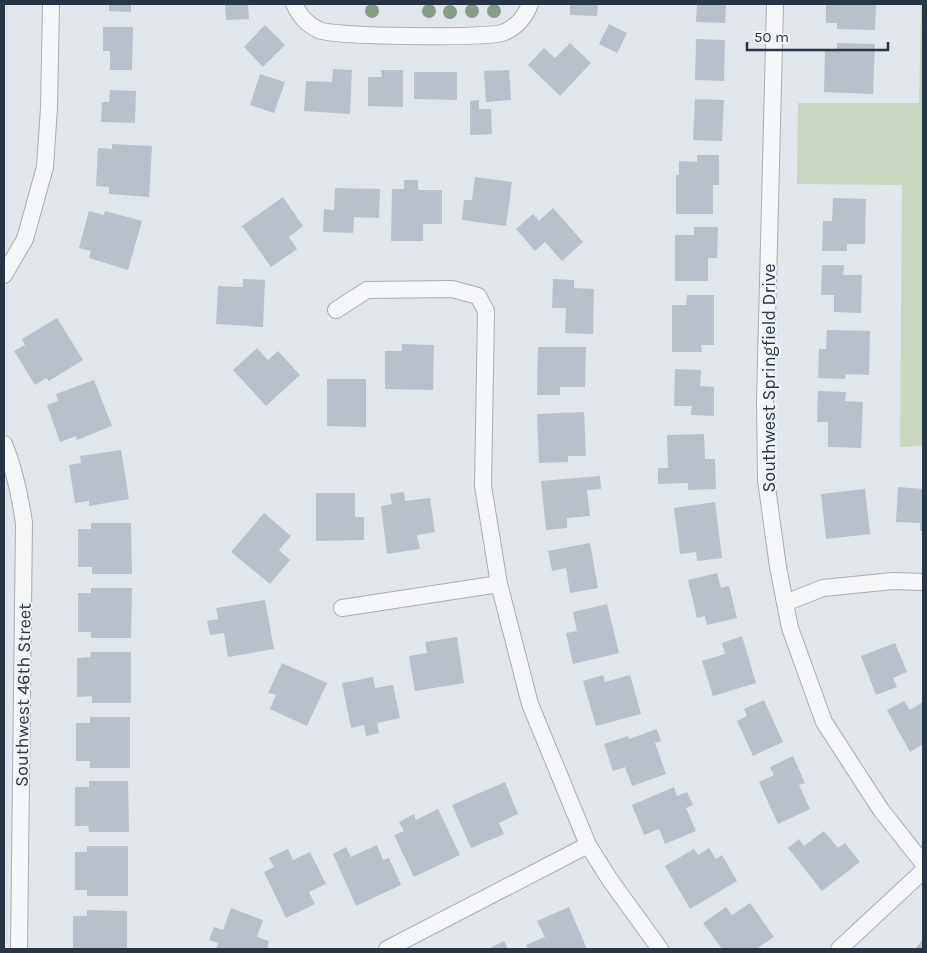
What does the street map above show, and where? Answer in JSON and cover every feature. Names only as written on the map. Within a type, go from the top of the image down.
[{"type":"street","points":[[4,274],[25,239],[45,167],[49,108],[51,4]]},
{"type":"street","points":[[294,4],[301,18],[321,31],[348,34],[473,36],[501,33],[514,27],[524,16],[530,4]]},
{"type":"street","name":"Southwest Springfield Drive","points":[[775,4],[765,411],[766,480],[778,567],[790,628],[824,722],[881,810],[923,863]]},
{"type":"street","points":[[336,310],[367,290],[452,288],[478,296],[486,310],[483,486],[499,584],[530,704],[588,845],[610,880],[660,949]]},
{"type":"street","name":"Southwest 46th Street","points":[[4,444],[14,471],[24,523],[20,949]]},
{"type":"street","points":[[785,604],[823,588],[893,581],[923,582]]},
{"type":"street","points":[[342,608],[499,584]]},
{"type":"street","points":[[387,949],[588,845]]},
{"type":"street","points":[[839,949],[923,870]]},
{"type":"green space","points":[[921,4],[923,4],[923,446],[900,447],[902,185],[797,184],[798,103],[919,103]]},
{"type":"building","points":[[109,4],[131,4],[131,12],[109,11]]},
{"type":"building","points":[[225,4],[248,4],[249,19],[226,20]]},
{"type":"building","points":[[570,4],[598,4],[597,16],[570,15]]},
{"type":"building","points":[[697,4],[726,4],[725,23],[696,22]]},
{"type":"building","points":[[826,4],[876,4],[875,30],[837,29],[837,23],[826,23]]},
{"type":"building","points":[[609,24],[627,33],[617,53],[599,44]]},
{"type":"building","points":[[265,25],[285,45],[263,67],[244,47]]},
{"type":"building","points":[[103,27],[133,27],[132,70],[110,70],[110,51],[103,51]]},
{"type":"building","points":[[696,39],[725,40],[724,81],[695,80]]},
{"type":"building","points":[[570,43],[591,63],[560,96],[528,65],[544,48],[555,58]]},
{"type":"building","points":[[837,43],[875,44],[873,94],[824,92],[825,49],[837,49]]},
{"type":"building","points":[[333,69],[352,70],[350,114],[304,111],[306,81],[332,82]]},
{"type":"building","points":[[381,70],[403,70],[403,107],[368,106],[368,77],[382,77]]},
{"type":"building","points":[[509,70],[511,100],[486,102],[484,71]]},
{"type":"building","points":[[414,72],[457,72],[457,100],[414,99]]},
{"type":"building","points":[[260,74],[285,82],[274,113],[250,105]]},
{"type":"building","points":[[110,90],[136,91],[135,123],[101,122],[102,102],[109,102]]},
{"type":"building","points":[[695,99],[724,100],[722,141],[693,140]]},
{"type":"building","points":[[479,100],[479,109],[491,109],[492,134],[470,135],[470,101]]},
{"type":"building","points":[[112,144],[152,146],[149,197],[109,194],[109,187],[96,186],[98,148],[112,149]]},
{"type":"building","points":[[697,155],[719,155],[719,185],[713,185],[713,214],[676,214],[676,175],[679,175],[679,161],[697,162]]},
{"type":"building","points":[[475,177],[512,182],[506,226],[462,220],[464,200],[472,200]]},
{"type":"building","points":[[404,180],[418,180],[418,190],[442,190],[442,224],[423,224],[423,241],[391,241],[392,189],[404,189]]},
{"type":"building","points":[[335,188],[380,189],[379,218],[354,217],[353,233],[323,232],[324,209],[334,210]]},
{"type":"building","points":[[283,197],[303,226],[289,237],[297,249],[271,267],[242,226]]},
{"type":"building","points":[[833,198],[866,199],[865,244],[847,244],[847,251],[822,251],[823,221],[832,221]]},
{"type":"building","points":[[553,208],[583,242],[562,261],[545,242],[535,251],[516,229],[533,214],[539,221]]},
{"type":"building","points":[[89,211],[104,215],[105,211],[142,221],[128,270],[89,258],[91,251],[79,248]]},
{"type":"building","points":[[694,227],[718,227],[717,258],[708,258],[708,281],[675,281],[675,235],[694,235]]},
{"type":"building","points":[[822,265],[844,265],[843,275],[862,275],[861,313],[834,312],[834,295],[821,295]]},
{"type":"building","points":[[243,279],[265,280],[263,327],[216,324],[218,286],[243,287]]},
{"type":"building","points":[[553,279],[574,280],[574,288],[594,289],[593,334],[565,333],[566,308],[552,308]]},
{"type":"building","points":[[687,295],[714,295],[714,345],[701,345],[702,352],[672,352],[672,305],[686,305]]},
{"type":"building","points":[[57,318],[83,360],[49,381],[46,378],[35,385],[14,351],[25,345],[22,339]]},
{"type":"building","points":[[827,330],[870,331],[869,375],[846,374],[845,379],[818,378],[819,349],[826,349]]},
{"type":"building","points":[[402,344],[434,345],[433,390],[385,389],[385,351],[402,351]]},
{"type":"building","points":[[538,347],[586,347],[585,387],[560,387],[560,395],[537,395]]},
{"type":"building","points":[[257,348],[268,360],[278,351],[300,375],[266,406],[233,370]]},
{"type":"building","points":[[675,369],[701,370],[700,386],[714,387],[714,416],[691,415],[692,406],[674,406]]},
{"type":"building","points":[[327,379],[366,379],[366,427],[327,426]]},
{"type":"building","points":[[94,380],[112,426],[77,440],[76,436],[60,442],[47,405],[58,401],[56,394]]},
{"type":"building","points":[[818,391],[846,392],[845,401],[863,402],[861,448],[828,447],[828,422],[817,422]]},
{"type":"building","points":[[584,412],[586,456],[568,456],[568,462],[539,463],[537,414]]},
{"type":"building","points":[[704,434],[705,459],[715,459],[716,489],[688,490],[688,483],[658,484],[658,468],[668,468],[667,435]]},
{"type":"building","points":[[121,450],[129,499],[89,506],[89,501],[75,503],[69,465],[81,463],[80,456]]},
{"type":"building","points":[[600,476],[601,489],[587,490],[590,516],[567,518],[567,528],[546,530],[541,481]]},
{"type":"building","points":[[898,487],[923,489],[923,531],[920,531],[920,523],[896,522]]},
{"type":"building","points":[[865,489],[870,534],[826,539],[821,494]]},
{"type":"building","points":[[404,492],[405,501],[430,498],[435,532],[417,535],[420,549],[387,554],[381,506],[392,504],[390,494]]},
{"type":"building","points":[[316,493],[355,493],[355,517],[364,517],[364,540],[316,541]]},
{"type":"building","points":[[715,502],[722,558],[697,561],[696,552],[680,554],[674,508]]},
{"type":"building","points":[[264,513],[291,536],[279,550],[290,560],[270,584],[231,552]]},
{"type":"building","points":[[91,523],[131,523],[132,574],[92,574],[92,567],[78,567],[78,529],[91,529]]},
{"type":"building","points":[[590,543],[598,588],[570,593],[566,568],[552,571],[548,551]]},
{"type":"building","points":[[717,573],[721,588],[729,586],[737,618],[707,625],[705,616],[697,618],[688,580]]},
{"type":"building","points":[[91,588],[132,588],[131,638],[91,638],[91,632],[78,632],[78,593],[91,593]]},
{"type":"building","points":[[265,600],[274,649],[228,657],[224,633],[210,635],[207,621],[218,619],[216,608]]},
{"type":"building","points":[[607,604],[619,653],[573,664],[566,633],[577,631],[573,612]]},
{"type":"building","points":[[742,636],[756,683],[713,696],[702,661],[725,654],[722,643]]},
{"type":"building","points":[[457,637],[464,683],[415,691],[409,656],[427,653],[425,642]]},
{"type":"building","points":[[895,643],[907,672],[893,678],[897,687],[876,695],[861,656]]},
{"type":"building","points":[[91,652],[131,652],[131,703],[92,703],[92,696],[77,697],[77,658],[90,657]]},
{"type":"building","points":[[282,663],[327,683],[307,726],[270,709],[276,695],[268,693]]},
{"type":"building","points":[[603,675],[605,682],[630,675],[641,714],[596,726],[583,681]]},
{"type":"building","points":[[373,677],[375,688],[393,685],[400,718],[377,723],[379,733],[366,736],[364,725],[351,728],[342,683]]},
{"type":"building","points":[[764,700],[783,742],[753,756],[737,721],[747,716],[744,709]]},
{"type":"building","points":[[904,701],[910,710],[923,702],[923,744],[910,752],[887,710]]},
{"type":"building","points":[[90,717],[130,717],[130,768],[90,768],[90,761],[76,761],[76,723],[90,723]]},
{"type":"building","points":[[657,729],[661,741],[655,743],[666,774],[632,786],[625,767],[613,771],[604,744],[628,736],[629,739]]},
{"type":"building","points":[[793,756],[805,783],[799,785],[810,809],[778,824],[759,782],[774,775],[770,767]]},
{"type":"building","points":[[89,781],[128,781],[129,832],[89,832],[88,826],[75,826],[75,787],[89,787]]},
{"type":"building","points":[[505,782],[518,814],[499,823],[504,834],[471,848],[452,805]]},
{"type":"building","points":[[674,787],[677,796],[687,792],[693,805],[686,808],[696,831],[665,844],[659,829],[644,835],[632,805]]},
{"type":"building","points":[[438,809],[460,855],[414,877],[394,835],[404,831],[399,822],[414,814],[416,820]]},
{"type":"building","points":[[824,831],[838,848],[845,843],[860,862],[822,891],[788,848],[799,839],[804,846]]},
{"type":"building","points":[[377,845],[383,860],[389,858],[401,885],[356,906],[333,854],[346,847],[351,857]]},
{"type":"building","points":[[87,846],[128,846],[128,896],[87,896],[87,890],[75,890],[75,852],[87,852]]},
{"type":"building","points":[[709,848],[716,859],[722,855],[737,881],[690,909],[665,866],[694,849],[698,855]]},
{"type":"building","points":[[288,849],[293,860],[310,852],[326,884],[309,892],[315,904],[286,918],[264,872],[274,867],[269,858]]},
{"type":"building","points":[[750,903],[774,937],[756,949],[722,949],[703,923],[726,907],[732,915]]},
{"type":"building","points":[[569,907],[587,949],[528,949],[526,945],[545,937],[537,921]]},
{"type":"building","points":[[231,908],[263,920],[257,937],[269,941],[267,949],[216,949],[218,943],[209,940],[214,927],[223,930]]},
{"type":"building","points":[[87,910],[127,911],[127,949],[73,949],[73,916],[87,916]]},
{"type":"building","points":[[923,939],[923,949],[915,949]]},
{"type":"building","points":[[504,941],[508,949],[488,949]]}]
